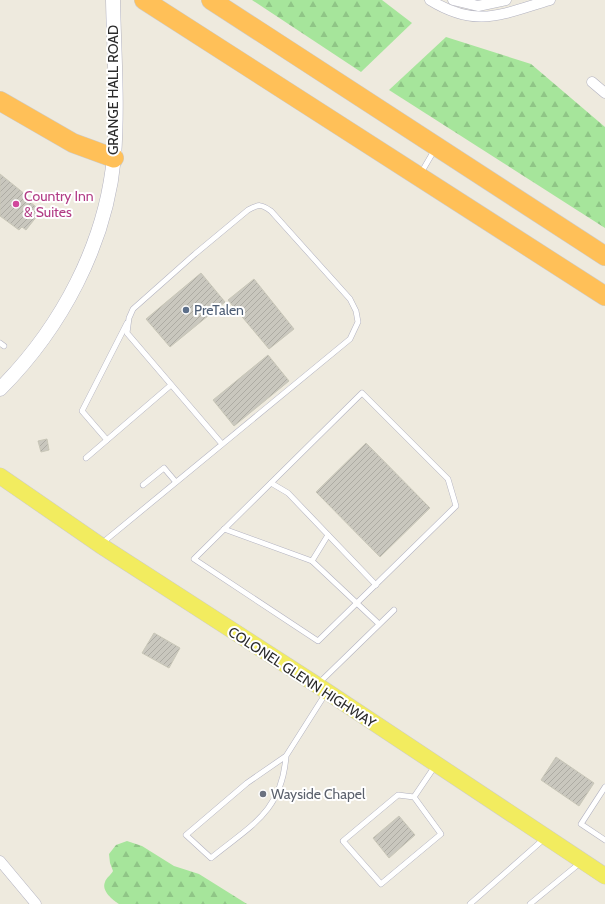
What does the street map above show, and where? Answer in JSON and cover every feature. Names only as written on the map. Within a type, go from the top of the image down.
[{"type":"highway","points":[[144,0],[605,296]]},
{"type":"highway","points":[[211,0],[605,256]]},
{"type":"highway","points":[[0,101],[73,143],[114,158]]},
{"type":"main road","name":"GRANGE HALL ROAD","points":[[0,389],[40,342],[72,291],[98,232],[108,196],[114,158],[116,113],[113,0]]},
{"type":"main road","name":"COLONEL GLENN HIGHWAY","points":[[1,478],[100,545],[322,689],[605,876]]},
{"type":"street","points":[[430,0],[448,11],[482,18],[550,0]]},
{"type":"street","points":[[453,0],[478,6],[506,0]]},
{"type":"street","points":[[592,82],[605,93]]},
{"type":"street","points":[[0,861],[36,904]]},
{"type":"lane","points":[[418,177],[437,146]]},
{"type":"lane","points":[[100,545],[175,482],[301,381],[350,339],[358,322],[356,311],[350,299],[271,211],[262,204],[258,204],[248,210],[195,254],[133,310],[82,411],[107,440]]},
{"type":"lane","points":[[129,320],[127,334],[222,444]]},
{"type":"lane","points":[[86,458],[171,384]]},
{"type":"lane","points":[[362,393],[448,479],[456,506],[318,641],[194,559],[271,483],[362,393]]},
{"type":"lane","points":[[143,485],[164,468],[175,482]]},
{"type":"lane","points":[[271,483],[288,493],[376,585]]},
{"type":"lane","points":[[224,529],[312,561],[379,624]]},
{"type":"lane","points":[[312,561],[328,535]]},
{"type":"lane","points":[[286,756],[247,783],[186,835],[211,858],[262,816],[271,806],[279,790],[285,773],[286,756],[322,689],[379,624],[394,610]]},
{"type":"lane","points":[[414,797],[436,765]]},
{"type":"lane","points":[[605,787],[581,824],[605,840]]},
{"type":"lane","points":[[398,795],[414,797],[441,834],[381,884],[343,841],[398,795]]},
{"type":"lane","points":[[470,904],[546,837]]},
{"type":"lane","points":[[530,904],[582,861]]},
{"type":"green space","points":[[252,0],[382,0],[412,23],[361,72]]},
{"type":"green space","points":[[446,37],[531,64],[605,127],[605,228],[389,90]]},
{"type":"green space","points":[[127,841],[142,846],[174,866],[199,874],[247,904],[119,904],[108,895],[104,885],[106,879],[113,871],[109,854],[116,845]]},
{"type":"building","name":"Country Inn & Suites","points":[[0,174],[26,195],[24,197],[41,211],[26,230],[22,227],[19,230],[0,216]]},
{"type":"building","name":"PreTalen","points":[[201,273],[225,302],[170,347],[146,319]]},
{"type":"building","points":[[254,279],[294,329],[269,349],[228,300]]},
{"type":"building","points":[[268,355],[289,381],[234,426],[213,400]]},
{"type":"building","points":[[47,439],[49,450],[41,452],[38,441]]},
{"type":"building","points":[[366,443],[430,508],[380,557],[316,492]]},
{"type":"building","points":[[154,633],[180,648],[169,668],[142,653]]},
{"type":"building","points":[[556,757],[594,783],[579,806],[541,780]]},
{"type":"building","points":[[399,816],[415,835],[389,858],[373,838]]},
{"type":"place","name":"Country Inn & Suites","points":[[16,204]]},
{"type":"place","name":"PreTalen","points":[[186,310]]},
{"type":"place","name":"Wayside Chapel","points":[[263,794]]}]
